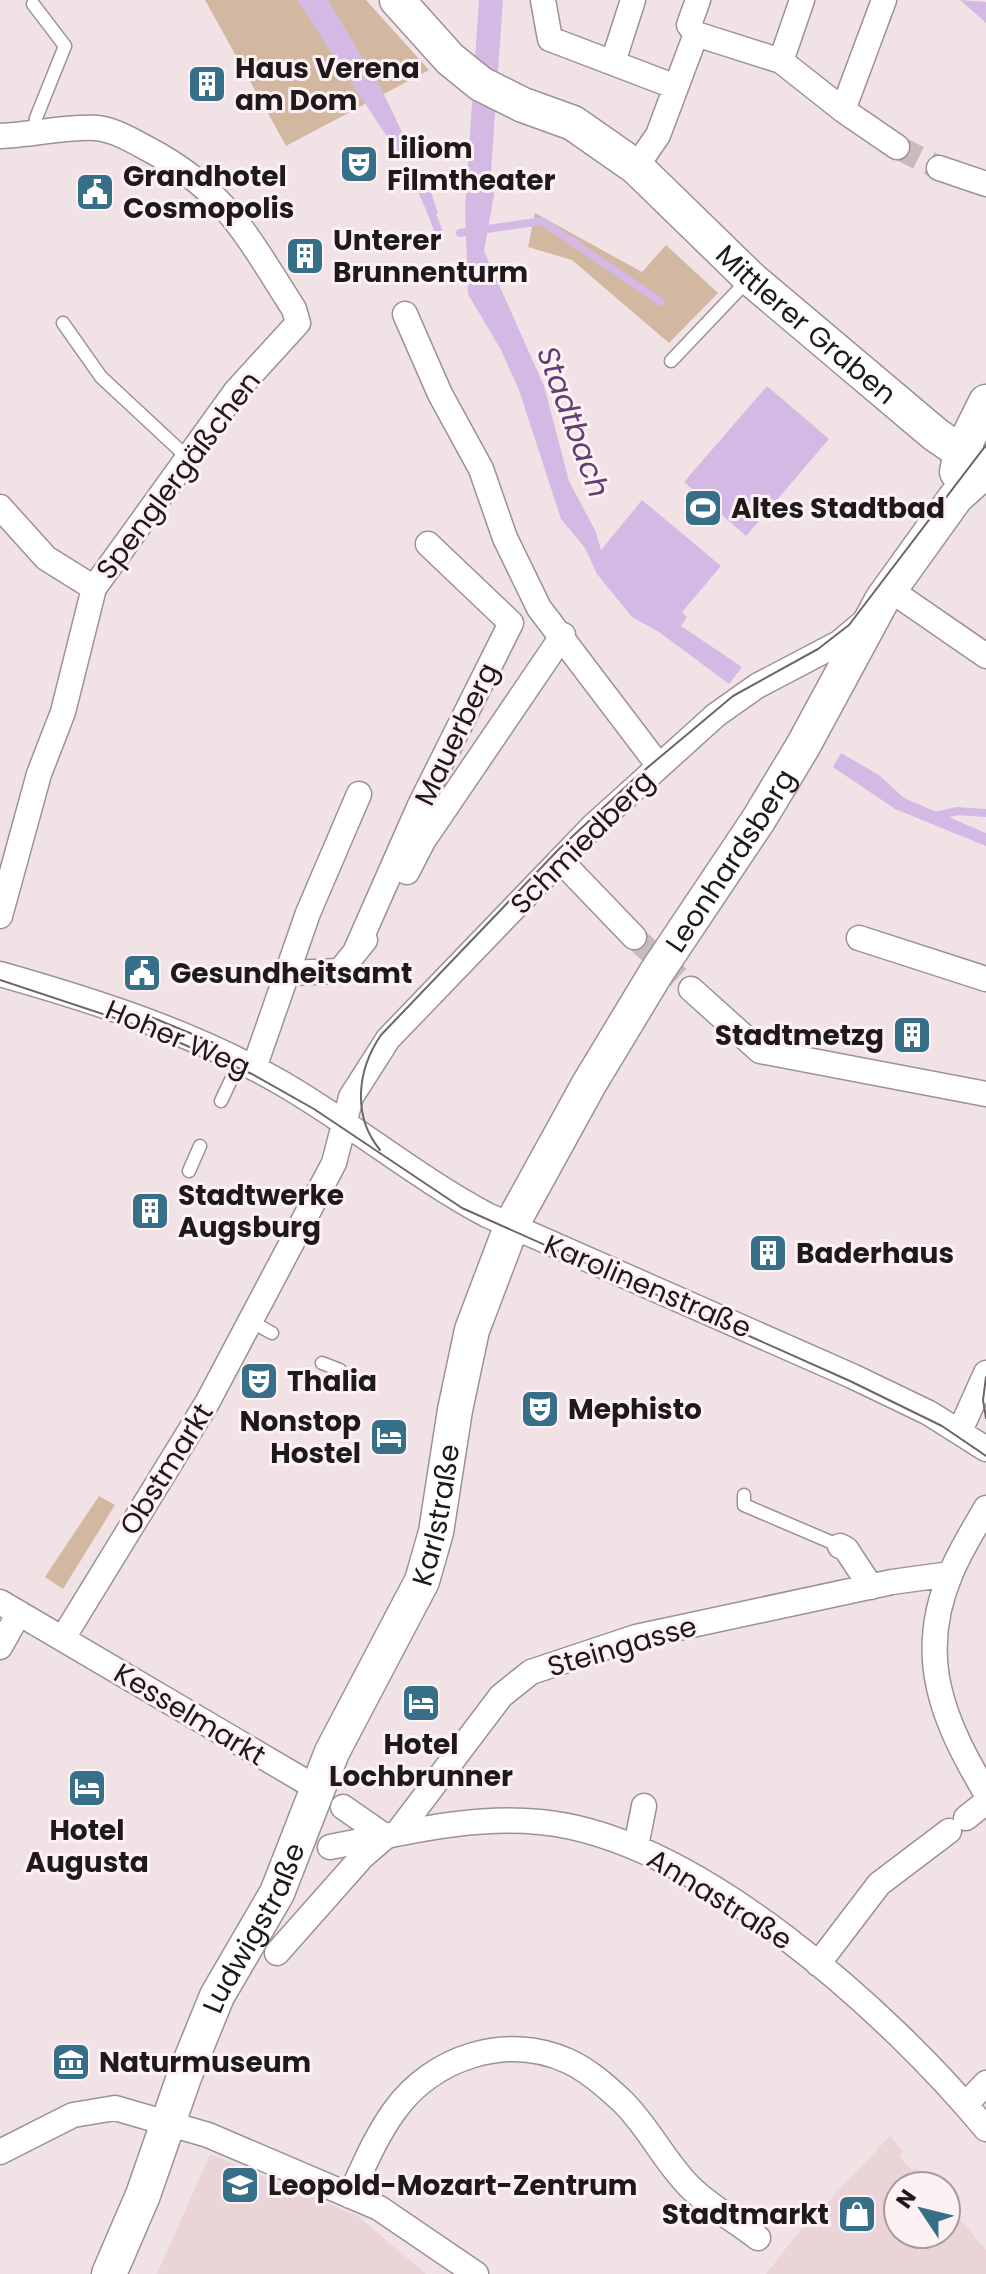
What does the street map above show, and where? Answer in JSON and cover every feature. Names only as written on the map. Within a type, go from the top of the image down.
[{"type":"street","name":"Mittlerer Graben","points":[[397,0],[450,59],[481,84],[523,105],[573,123],[636,167],[750,278],[979,461]]},
{"type":"street","points":[[543,0],[550,39],[676,87]]},
{"type":"street","points":[[613,62],[633,0]]},
{"type":"street","points":[[698,0],[689,25],[696,34],[781,61],[843,110],[897,147]]},
{"type":"street","points":[[781,61],[802,0]]},
{"type":"street","points":[[843,110],[884,0]]},
{"type":"street","points":[[636,167],[658,135],[696,34]]},
{"type":"street","name":"Spenglergäßchen","points":[[0,916],[39,774],[63,712],[94,588],[236,391],[298,323],[294,309],[229,209],[198,180],[124,136],[99,128],[35,134]]},
{"type":"street","points":[[0,136],[35,134]]},
{"type":"street","points":[[939,168],[986,184]]},
{"type":"street","points":[[405,314],[440,394],[481,469],[505,538],[539,608],[563,635],[659,766]]},
{"type":"street","points":[[979,461],[986,402]]},
{"type":"street","name":"Leonhardsberg","points":[[510,1226],[589,1084],[649,985],[759,819],[803,746],[882,601],[979,461]]},
{"type":"street","points":[[0,507],[46,558],[94,588]]},
{"type":"street","name":"Mauerberg","points":[[356,950],[420,805],[511,623],[428,544]]},
{"type":"street","points":[[882,601],[986,656]]},
{"type":"street","name":"Schmiedberg","points":[[345,1124],[351,1097],[388,1039],[560,860],[659,766],[736,700],[839,643],[882,601]]},
{"type":"street","name":"Mauerberg","points":[[286,973],[340,971],[380,922],[423,841],[563,635]]},
{"type":"street","points":[[247,1065],[359,794]]},
{"type":"street","points":[[560,860],[634,937]]},
{"type":"street","points":[[859,938],[986,979]]},
{"type":"street","name":"Hoher Weg","points":[[0,974],[151,1023],[247,1065],[345,1124]]},
{"type":"street","points":[[691,989],[749,1044],[772,1054],[986,1094]]},
{"type":"street","name":"Karolinenstraße","points":[[345,1124],[438,1188],[510,1226],[852,1376],[960,1431],[986,1449]]},
{"type":"street","name":"Obstmarkt","points":[[63,1638],[207,1403],[334,1163],[345,1124]]},
{"type":"street","name":"Karlstraße","points":[[330,1798],[340,1737],[422,1581],[436,1532],[455,1410],[472,1330],[510,1226]]},
{"type":"street","points":[[960,1431],[986,1373]]},
{"type":"street","points":[[986,1508],[950,1574],[932,1656],[940,1700],[954,1741],[986,1793]]},
{"type":"street","points":[[840,1546],[846,1549],[871,1587]]},
{"type":"street","name":"Steingasse","points":[[392,1834],[527,1666],[618,1638],[950,1574]]},
{"type":"street","points":[[0,1647],[10,1608]]},
{"type":"street","name":"Kesselmarkt","points":[[10,1608],[330,1798]]},
{"type":"street","points":[[277,1953],[362,1857],[392,1834],[330,1798]]},
{"type":"street","name":"Ludwigstraße","points":[[109,2274],[143,2195],[217,1996],[330,1798]]},
{"type":"street","points":[[818,1964],[879,1884],[986,1802]]},
{"type":"street","points":[[636,1846],[644,1806]]},
{"type":"street","name":"Annastraße","points":[[330,1847],[392,1834],[483,1832],[540,1822],[603,1835],[636,1846],[723,1894],[790,1951],[818,1964],[966,2104],[981,2136]]},
{"type":"street","points":[[900,2039],[915,2020]]},
{"type":"street","points":[[350,2196],[387,2121],[431,2073],[466,2056],[486,2052],[538,2052],[570,2061],[604,2086],[638,2118],[690,2187],[758,2238]]},
{"type":"street","points":[[966,2104],[986,2083]]},
{"type":"street","points":[[0,2152],[73,2115],[103,2108],[168,2122],[379,2208],[476,2274]]},
{"type":"lane","points":[[33,4],[65,46],[36,118],[35,134]]},
{"type":"lane","points":[[671,361],[750,278]]},
{"type":"lane","points":[[63,323],[101,377],[187,457]]},
{"type":"lane","points":[[221,1101],[247,1065]]},
{"type":"lane","points":[[189,1171],[200,1146]]},
{"type":"lane","points":[[250,1321],[272,1333]]},
{"type":"lane","points":[[322,1363],[340,1370]]},
{"type":"lane","points":[[744,1495],[744,1505],[840,1546]]},
{"type":"shaded area","points":[[205,0],[366,0],[429,70],[286,146]]},
{"type":"shaded area","points":[[297,0],[328,0],[382,90],[410,149],[399,155]]},
{"type":"shaded area","points":[[479,0],[503,0],[491,171],[494,195],[484,251],[544,386],[569,481],[596,532],[601,550],[642,500],[721,566],[682,612],[687,617],[681,626],[742,667],[729,684],[659,632],[632,617],[597,574],[585,548],[561,519],[519,390],[501,350],[468,294],[465,208]]},
{"type":"shaded area","points":[[960,0],[986,2],[986,23]]},
{"type":"shaded area","points":[[426,177],[438,213],[430,219],[414,183]]},
{"type":"shaded area","points":[[535,213],[642,272],[666,245],[718,293],[669,343],[572,260],[528,247]]},
{"type":"shaded area","points":[[767,386],[829,439],[746,536],[684,482]]},
{"type":"shaded area","points":[[841,753],[879,775],[904,798],[986,833],[986,846],[895,809],[833,767]]},
{"type":"shaded area","points":[[99,1496],[115,1505],[63,1589],[45,1577]]},
{"type":"shaded area","name":"Stadtmarkt","points":[[890,2136],[903,2151],[900,2155],[906,2164],[913,2170],[882,2170],[882,2250],[962,2250],[962,2222],[986,2250],[986,2274],[766,2274],[794,2238]]},
{"type":"shaded area","name":"Leopold-Mozart-Zentrum","points":[[210,2154],[358,2216],[426,2274],[157,2274]]},
{"type":"waterway","points":[[430,208],[438,230]]},
{"type":"waterway","points":[[460,233],[542,221],[661,302]]},
{"type":"waterway","points":[[932,817],[957,811],[986,813]]},
{"type":"tunnel","points":[[897,147],[939,168]]},
{"type":"tunnel","points":[[634,937],[691,989]]},
{"type":"tram line","points":[[380,1150],[365,1123],[361,1093],[367,1063],[381,1035],[559,849],[635,778],[733,696],[818,649],[849,625],[986,445]]},
{"type":"tram line","points":[[0,980],[148,1029],[252,1074],[314,1109],[462,1208],[850,1381],[942,1426],[986,1456]]},
{"type":"tram line","points":[[151,1017],[214,1043]]},
{"type":"tram line","points":[[986,1377],[983,1400],[986,1418]]},
{"type":"place","name":"Haus Verena am Dom","points":[[207,84]]},
{"type":"place","name":"Liliom Filmtheater","points":[[359,164]]},
{"type":"place","name":"Grandhotel Cosmopolis","points":[[95,192]]},
{"type":"place","name":"Unterer Brunnenturm","points":[[305,256]]},
{"type":"place","name":"Altes Stadtbad","points":[[703,508]]},
{"type":"place","name":"Gesundheitsamt","points":[[142,973]]},
{"type":"place","name":"Stadtmetzg","points":[[912,1035]]},
{"type":"place","name":"Stadtwerke Augsburg","points":[[150,1211]]},
{"type":"place","name":"Baderhaus","points":[[768,1253]]},
{"type":"place","name":"Thalia","points":[[259,1381]]},
{"type":"place","name":"Mephisto","points":[[540,1409]]},
{"type":"place","name":"Nonstop Hostel","points":[[389,1437]]},
{"type":"place","name":"Hotel Lochbrunner","points":[[421,1703]]},
{"type":"place","name":"Hotel Augusta","points":[[87,1788]]},
{"type":"place","name":"Naturmuseum","points":[[71,2062]]},
{"type":"place","name":"Leopold-Mozart-Zentrum","points":[[240,2185]]},
{"type":"place","name":"Stadtmarkt","points":[[857,2214]]},
{"type":"water label","name":"Stadtbach","points":[[573,422]]}]
